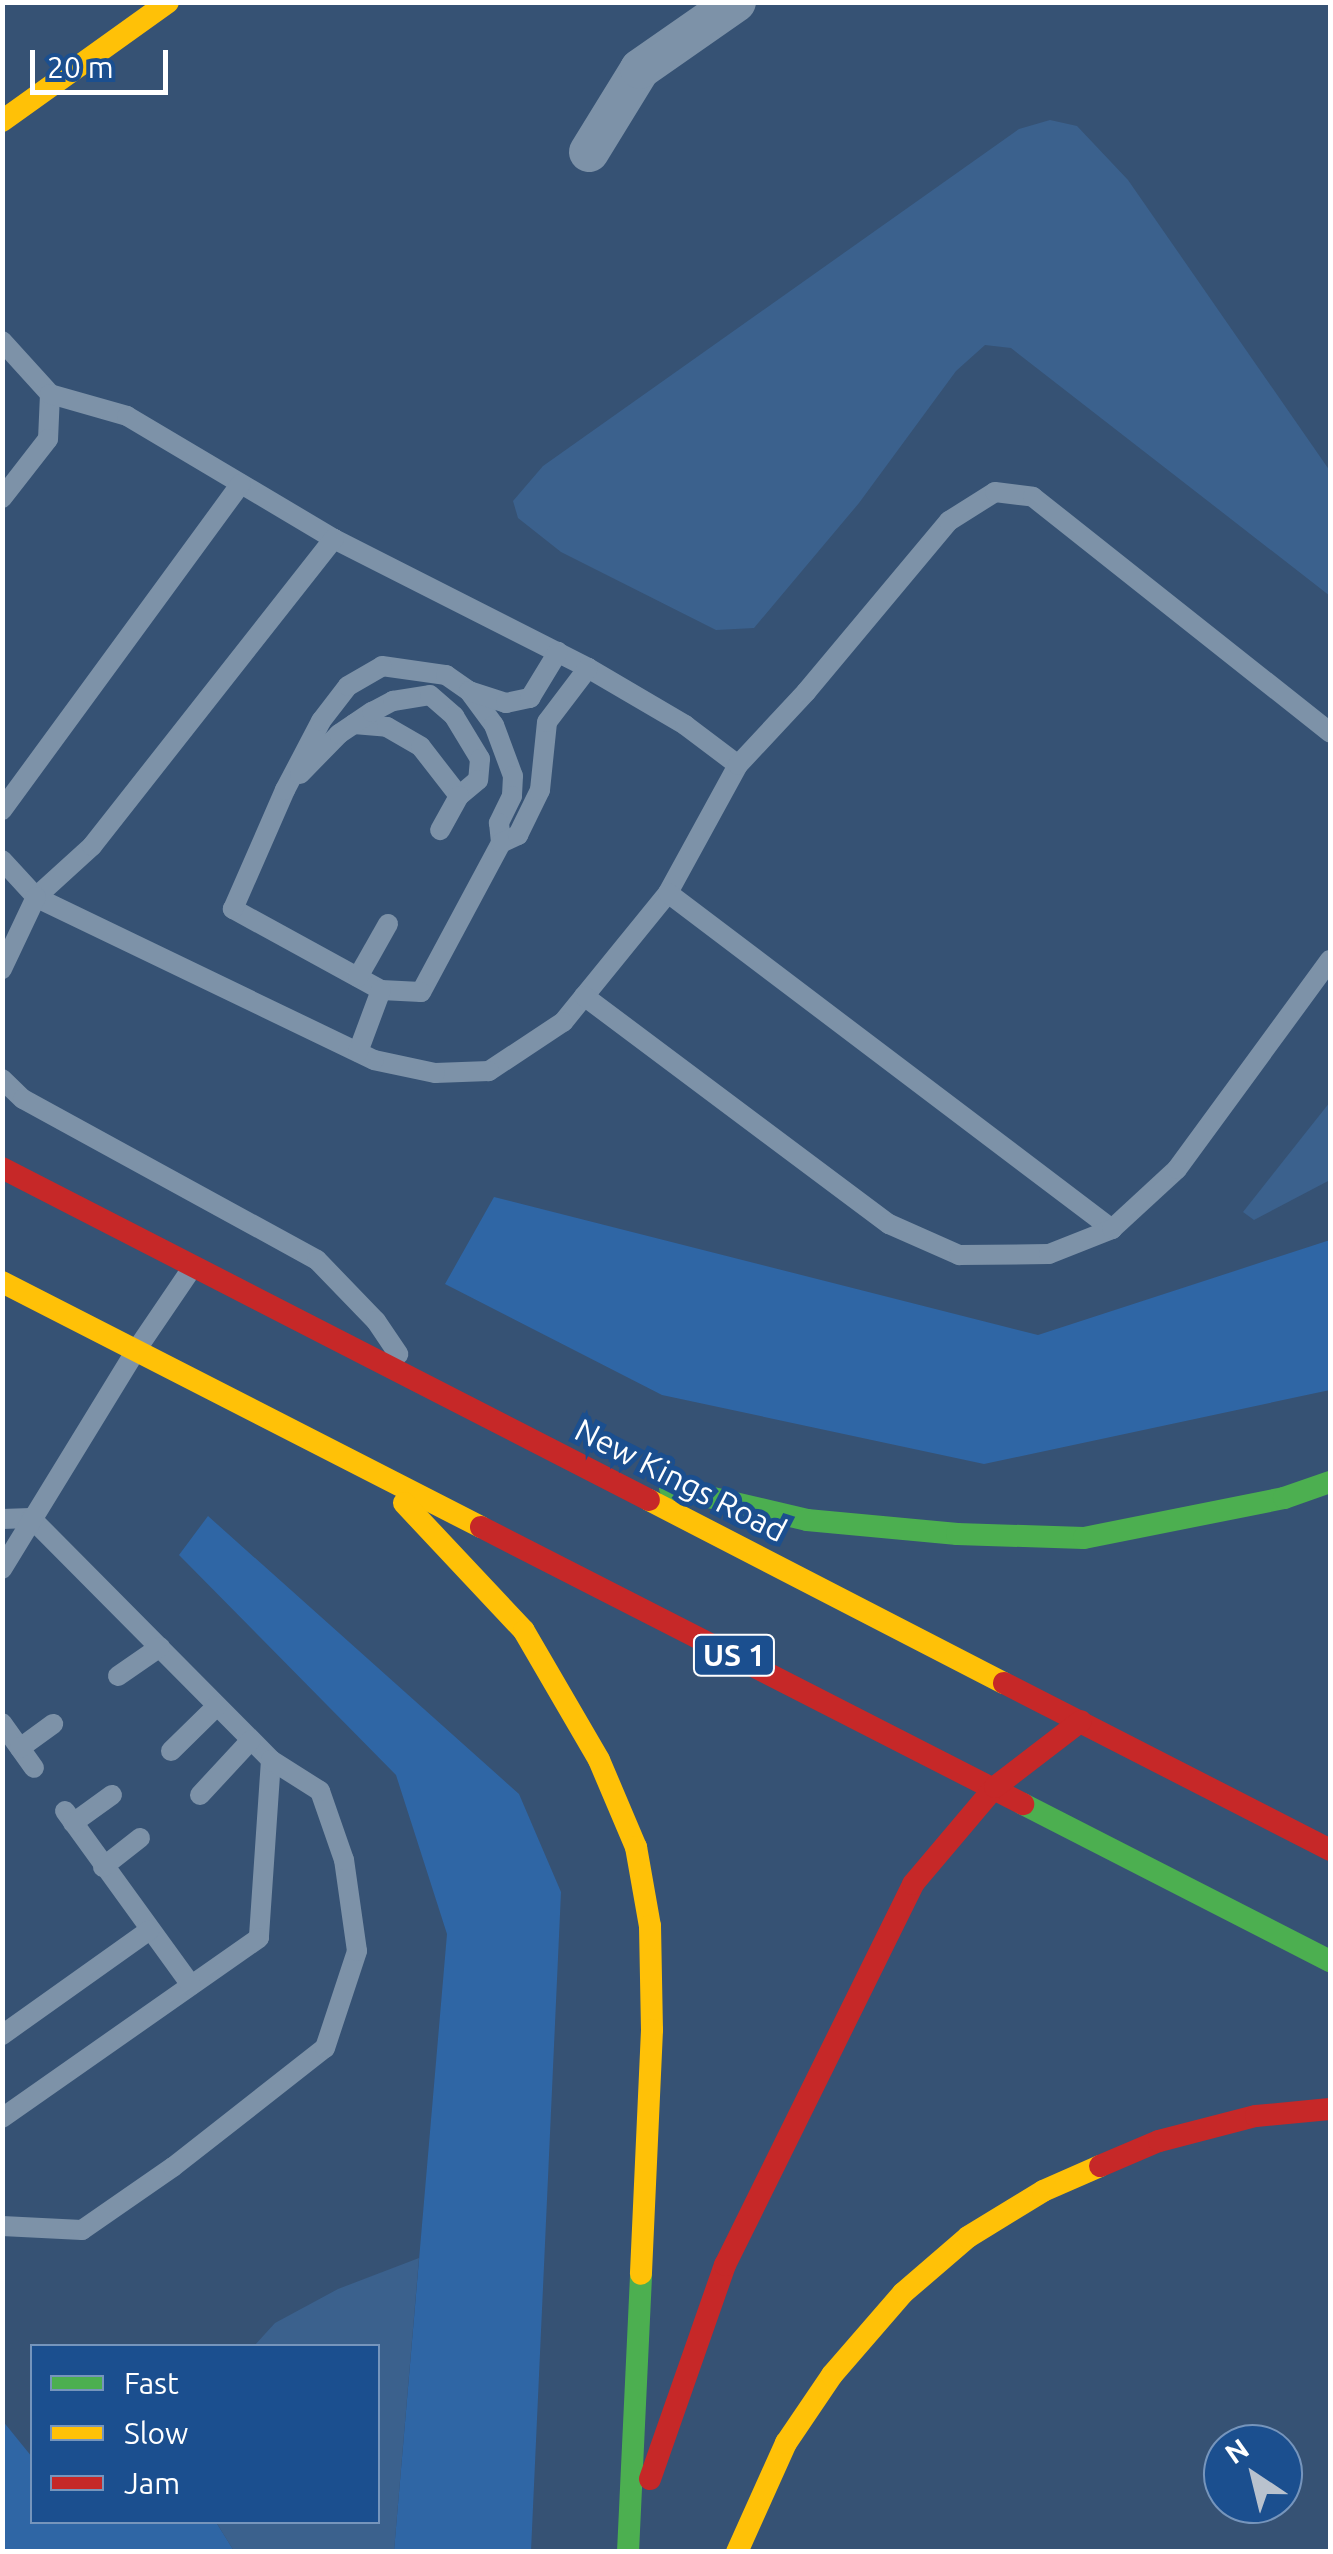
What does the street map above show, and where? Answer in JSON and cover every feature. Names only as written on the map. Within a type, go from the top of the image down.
[{"type":"main road","points":[[2,121],[168,2]]},
{"type":"main road","name":"New Kings Road","points":[[2,1168],[1330,1850]]},
{"type":"main road","name":"US 1","points":[[2,1282],[1330,1961]]},
{"type":"main road","points":[[586,1468],[807,1520],[957,1534],[1084,1538],[1284,1498],[1330,1482]]},
{"type":"main road","points":[[378,1475],[524,1631],[600,1760],[636,1846],[650,1926],[652,2030],[630,2542]]},
{"type":"main road","points":[[630,2542],[734,2248],[913,1884],[994,1787],[1080,1722]]},
{"type":"main road","points":[[737,2552],[786,2444],[832,2375],[903,2293],[968,2236],[1043,2190],[1159,2141],[1256,2116],[1330,2109]]},
{"type":"street","points":[[589,152],[640,69],[736,2]]},
{"type":"lane","points":[[2,340],[50,394],[127,416],[334,540],[588,668],[685,725],[738,765]]},
{"type":"lane","points":[[2,498],[48,439],[50,394]]},
{"type":"lane","points":[[2,810],[240,484]]},
{"type":"lane","points":[[2,860],[36,896],[374,1060],[435,1073],[489,1071],[563,1022],[668,893],[738,765],[806,692],[949,521],[995,492],[1033,497],[1330,732]]},
{"type":"lane","points":[[2,969],[36,896],[92,846],[334,540]]},
{"type":"lane","points":[[469,691],[494,726],[513,776],[512,796],[499,824],[501,843],[421,992],[381,990],[232,909],[284,790],[321,722],[348,686],[382,666],[446,675],[469,691],[506,702],[530,698],[558,652]]},
{"type":"lane","points":[[501,843],[518,835],[540,790],[547,722],[588,668]]},
{"type":"lane","points":[[284,790],[354,724],[393,700],[430,695],[454,716],[480,759],[478,780],[459,796],[440,830]]},
{"type":"lane","points":[[354,724],[388,727],[422,747],[459,796]]},
{"type":"lane","points":[[668,893],[1112,1229]]},
{"type":"lane","points":[[358,977],[388,924]]},
{"type":"lane","points":[[584,996],[889,1224],[959,1255],[1049,1254],[1112,1229],[1178,1169],[1330,960]]},
{"type":"lane","points":[[358,1052],[381,990]]},
{"type":"lane","points":[[2,1078],[23,1100],[316,1260],[376,1321],[416,1381]]},
{"type":"lane","points":[[2,1569],[137,1349],[194,1266]]},
{"type":"lane","points":[[2,1519],[31,1518],[271,1760],[320,1791],[344,1860],[357,1951],[325,2048],[174,2167],[82,2230],[2,2226]]},
{"type":"lane","points":[[118,1676],[160,1647]]},
{"type":"lane","points":[[171,1751],[217,1706]]},
{"type":"lane","points":[[2,1723],[34,1768]]},
{"type":"lane","points":[[20,1748],[53,1724]]},
{"type":"lane","points":[[200,1796],[251,1740]]},
{"type":"lane","points":[[2,2089],[9,2114],[259,1938],[271,1760]]},
{"type":"lane","points":[[112,1795],[69,1817],[191,1986]]},
{"type":"lane","points":[[103,1867],[140,1838]]},
{"type":"lane","points":[[2,2035],[150,1930]]},
{"type":"shaded area","points":[[1050,120],[1077,126],[1128,180],[1330,471],[1330,596],[1011,348],[985,345],[956,371],[859,503],[754,628],[716,630],[561,552],[518,518],[513,501],[543,466],[1019,129]]},
{"type":"shaded area","points":[[1330,1102],[1330,1180],[1254,1220],[1243,1212]]},
{"type":"shaded area","points":[[494,1197],[1038,1335],[1330,1240],[1330,1390],[984,1464],[662,1395],[445,1284]]},
{"type":"shaded area","points":[[208,1516],[519,1794],[561,1892],[531,2551],[394,2551],[447,1934],[396,1775],[179,1555]]},
{"type":"shaded area","points":[[419,2258],[394,2551],[234,2551],[217,2524],[380,2524],[380,2344],[256,2344],[275,2323],[338,2289]]},
{"type":"shaded area","points":[[2,2420],[30,2455],[30,2524],[217,2524],[234,2551],[3,2551]]},
{"type":"traffic: fast","points":[[670,1488],[807,1520],[957,1534],[1084,1538],[1284,1498],[1330,1482]]},
{"type":"traffic: fast","points":[[1023,1804],[1330,1961]]},
{"type":"traffic: fast","points":[[628,2552],[641,2274]]},
{"type":"traffic: slow","points":[[2,121],[168,2]]},
{"type":"traffic: slow","points":[[2,1282],[481,1527]]},
{"type":"traffic: slow","points":[[649,1500],[1004,1683]]},
{"type":"traffic: slow","points":[[404,1503],[524,1631],[599,1760],[636,1847],[650,1926],[652,2030],[641,2274]]},
{"type":"traffic: slow","points":[[737,2552],[786,2443],[832,2375],[903,2293],[968,2237],[1043,2191],[1100,2166]]},
{"type":"traffic: jam","points":[[2,1168],[649,1500]]},
{"type":"traffic: jam","points":[[481,1527],[1023,1804]]},
{"type":"traffic: jam","points":[[1004,1683],[1330,1850]]},
{"type":"traffic: jam","points":[[650,2479],[725,2265],[913,1884],[995,1787],[1081,1721]]},
{"type":"traffic: jam","points":[[1100,2166],[1159,2141],[1256,2116],[1330,2109]]}]
